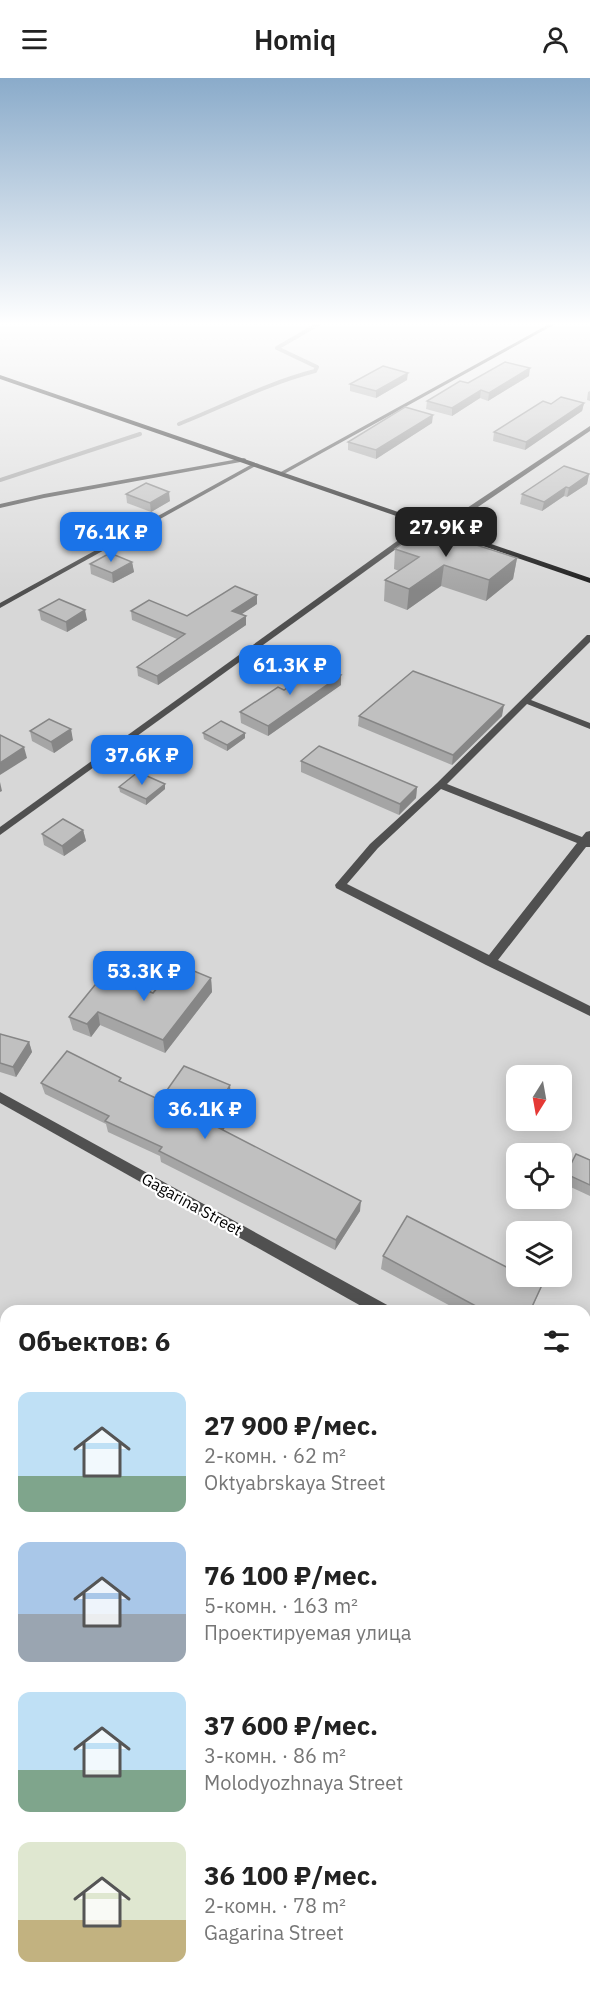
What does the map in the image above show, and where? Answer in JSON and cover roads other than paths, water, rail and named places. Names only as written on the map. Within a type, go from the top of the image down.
[{"type":"main road","points":[[103,412],[590,580]]},
{"type":"street","points":[[282,473],[392,412]]},
{"type":"street","points":[[441,528],[590,428]]},
{"type":"street","points":[[0,506],[244,460]]},
{"type":"street","points":[[0,606],[255,464]]},
{"type":"street","points":[[0,832],[428,523]]},
{"type":"street","points":[[590,637],[440,785],[374,846],[340,885],[590,1011]]},
{"type":"street","points":[[526,701],[590,726]]},
{"type":"street","points":[[440,785],[588,840],[489,962]]},
{"type":"street","name":"Gagarina Street","points":[[0,1097],[373,1305]]},
{"type":"waterway","points":[[179,424],[207,412]]},
{"type":"waterway","points":[[0,480],[140,434]]}]
